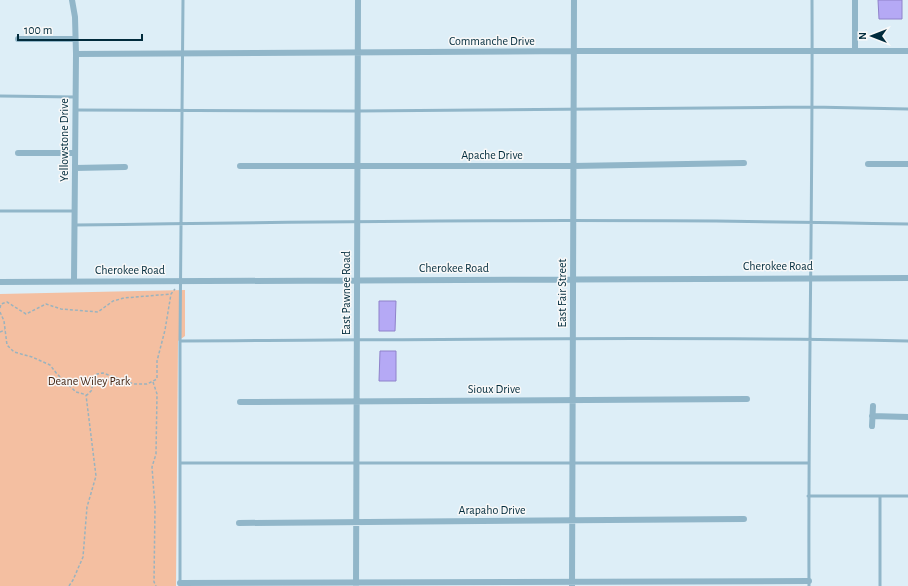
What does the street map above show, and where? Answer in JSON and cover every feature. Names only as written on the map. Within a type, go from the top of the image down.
[{"type":"street","name":"Yellowstone Drive","points":[[72,0],[76,38],[74,281]]},
{"type":"street","name":"East Pawnee Road","points":[[356,584],[358,0]]},
{"type":"street","name":"East Fair Street","points":[[572,584],[574,0]]},
{"type":"street","points":[[855,51],[856,0]]},
{"type":"street","points":[[18,39],[76,38]]},
{"type":"street","name":"Commanche Drive","points":[[76,54],[574,51],[908,51]]},
{"type":"street","points":[[18,153],[75,153]]},
{"type":"street","name":"Apache Drive","points":[[240,166],[573,166],[744,163]]},
{"type":"street","points":[[868,164],[908,164]]},
{"type":"street","points":[[75,168],[125,167]]},
{"type":"street","name":"Cherokee Road","points":[[0,282],[810,277],[908,278]]},
{"type":"street","name":"Sioux Drive","points":[[240,402],[747,399]]},
{"type":"street","points":[[872,426],[873,406]]},
{"type":"street","points":[[872,416],[908,417]]},
{"type":"street","name":"Arapaho Drive","points":[[239,523],[744,519]]},
{"type":"street","points":[[180,585],[808,584]]},
{"type":"lane","points":[[180,585],[180,280],[183,0]]},
{"type":"lane","points":[[808,584],[812,0]]},
{"type":"lane","points":[[0,96],[75,97]]},
{"type":"lane","points":[[75,110],[358,111],[812,107],[908,109]]},
{"type":"lane","points":[[0,211],[75,211]]},
{"type":"lane","points":[[74,225],[358,221],[811,222],[908,224]]},
{"type":"lane","points":[[180,341],[573,339],[810,339],[908,341]]},
{"type":"lane","points":[[180,463],[808,463]]},
{"type":"lane","points":[[808,496],[908,496]]},
{"type":"lane","points":[[880,496],[880,586]]},
{"type":"path","points":[[0,308],[1,304],[7,302],[26,314],[46,304],[61,309],[98,312],[113,301],[124,298],[171,294],[165,330],[157,361],[157,378],[147,384],[134,384],[103,373],[97,374],[92,382],[92,390],[86,395]]},
{"type":"path","points":[[0,312],[4,322],[7,344],[14,352],[32,357],[50,365],[57,374],[76,392],[86,395]]},
{"type":"path","points":[[0,332],[5,330]]},
{"type":"path","points":[[153,381],[157,394],[156,454],[152,467],[156,507],[154,582],[156,586]]},
{"type":"path","points":[[69,586],[84,557],[88,507],[96,476],[86,395]]},
{"type":"green space","name":"Deane Wiley Park","points":[[185,290],[185,336],[178,341],[176,586],[0,586],[0,294]]},
{"type":"building","points":[[878,0],[902,0],[902,19],[879,19]]},
{"type":"building","points":[[379,301],[396,301],[395,331],[379,331]]},
{"type":"building","points":[[380,351],[396,351],[396,381],[379,381]]}]
